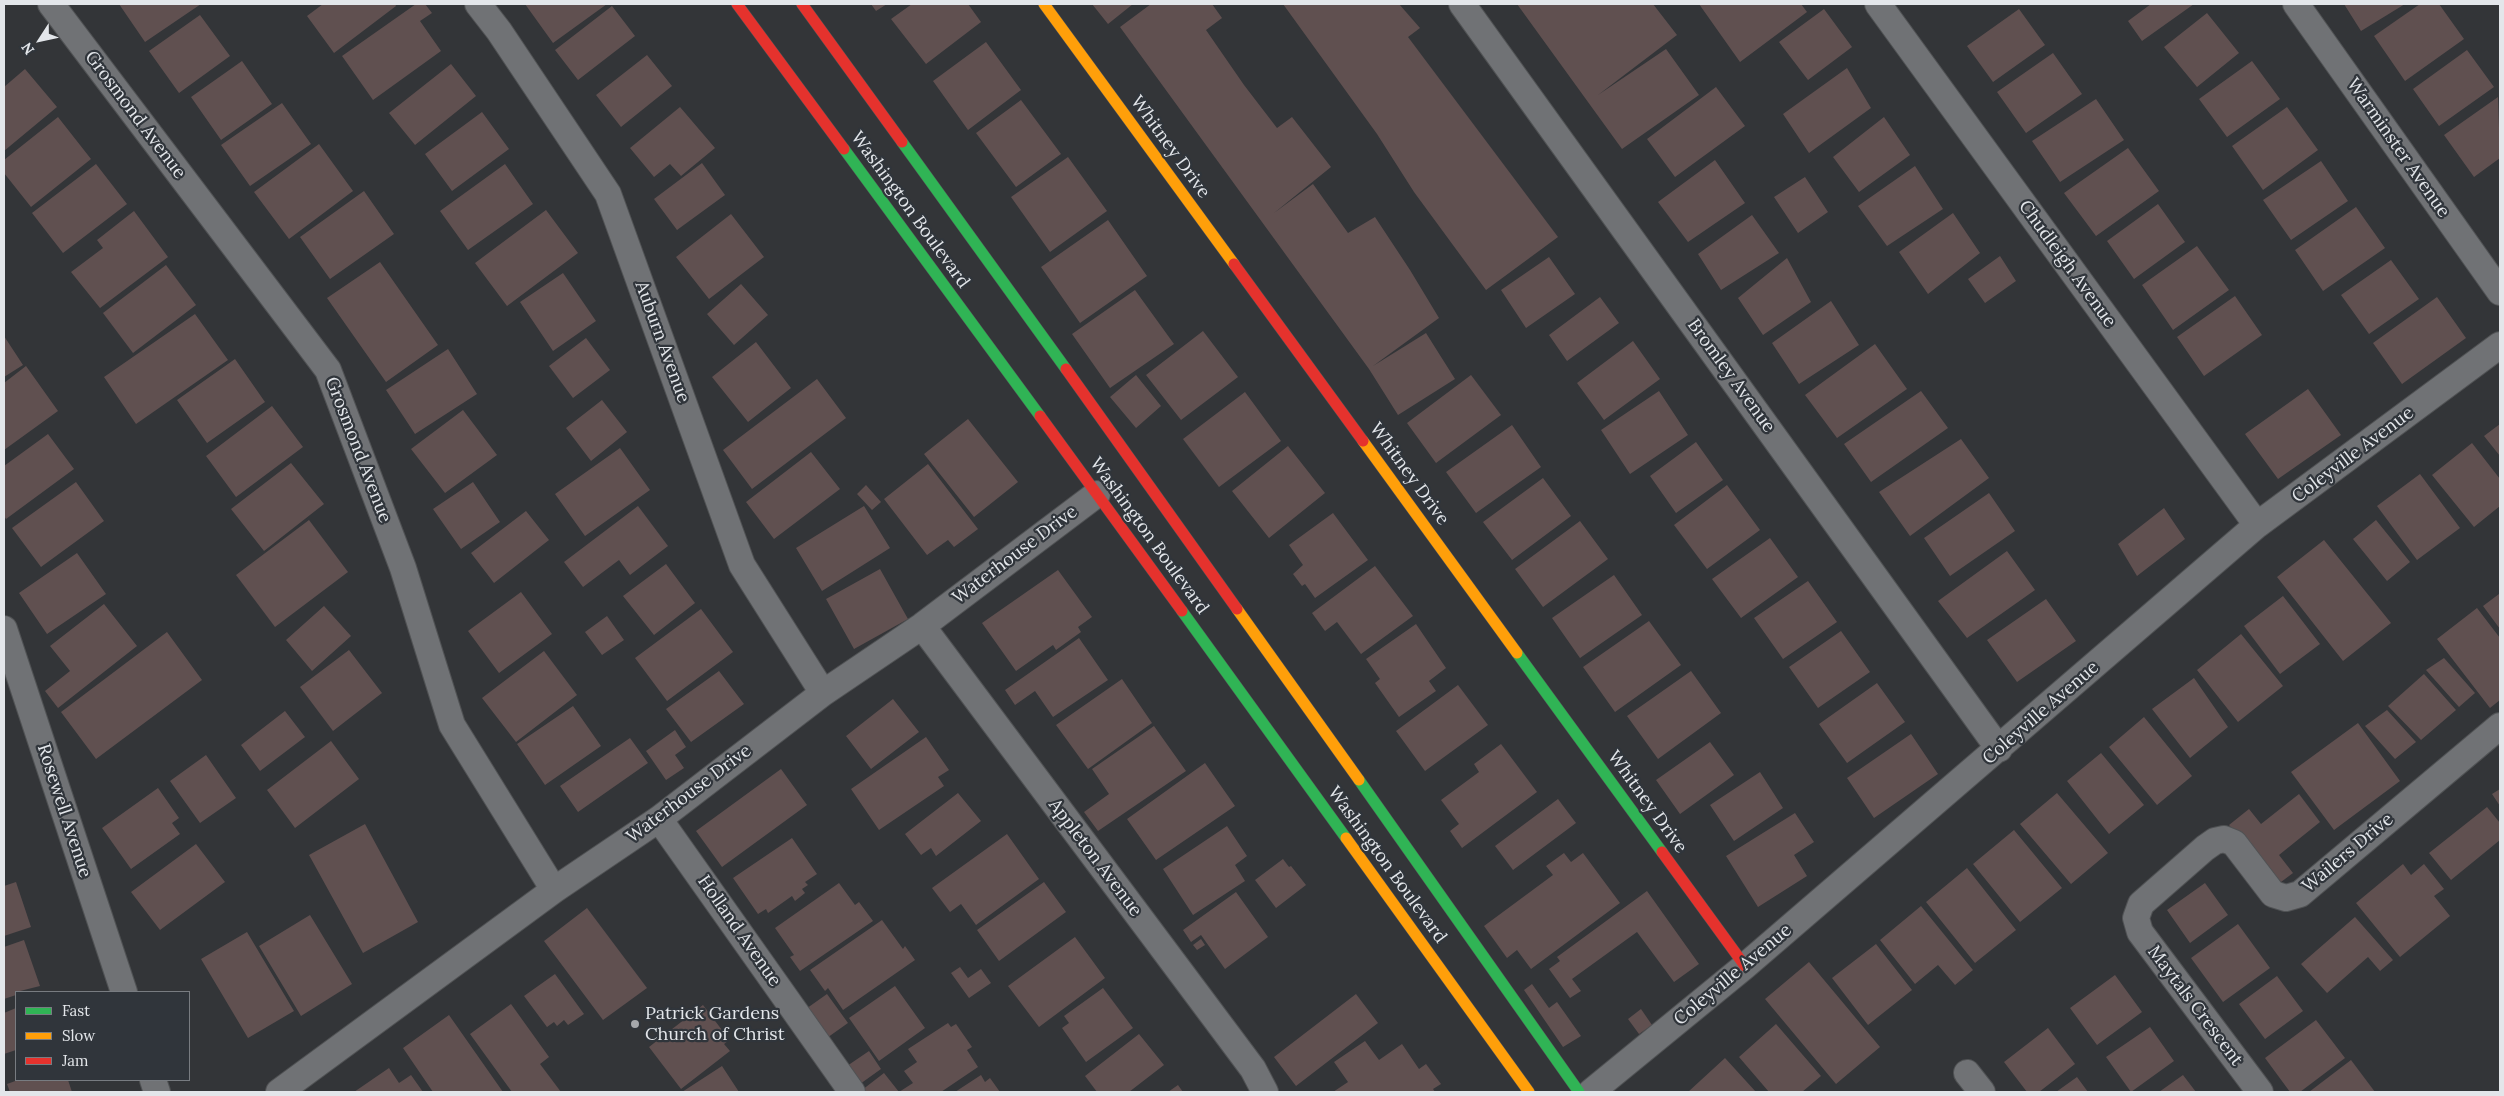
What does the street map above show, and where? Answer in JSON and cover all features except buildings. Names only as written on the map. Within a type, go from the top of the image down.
[{"type":"main road","name":"Washington Boulevard","points":[[737,4],[1097,494],[1530,1092]]},
{"type":"main road","name":"Washington Boulevard","points":[[802,4],[1174,519],[1579,1092]]},
{"type":"main road","name":"Whitney Drive","points":[[1044,4],[1745,966]]},
{"type":"street","name":"Grosmond Avenue","points":[[51,4],[328,370],[403,568],[452,725],[554,890]]},
{"type":"street","name":"Auburn Avenue","points":[[478,4],[499,30],[608,194],[742,565],[823,693]]},
{"type":"street","name":"Bromley Avenue","points":[[1462,4],[1999,749]]},
{"type":"street","name":"Chudleigh Avenue","points":[[1878,4],[2257,525]]},
{"type":"street","name":"Warminster Avenue","points":[[2296,4],[2500,292]]},
{"type":"street","name":"Coleyville Avenue","points":[[1591,1092],[1745,966],[2257,525],[2500,345]]},
{"type":"street","name":"Waterhouse Drive","points":[[278,1092],[554,890],[660,819],[823,693],[922,626],[1097,494]]},
{"type":"street","name":"Appleton Avenue","points":[[922,626],[1253,1069],[1265,1092]]},
{"type":"street","name":"Rosewell Avenue","points":[[4,629],[124,991]]},
{"type":"street","name":"Wailers Drive","points":[[2136,918],[2140,904],[2215,840],[2234,843],[2272,894],[2286,898],[2300,894],[2500,726]]},
{"type":"street","name":"Holland Avenue","points":[[660,819],[852,1092]]},
{"type":"street","name":"Maytals Crescent","points":[[2136,918],[2140,932],[2260,1092]]},
{"type":"traffic: fast","points":[[902,142],[1066,369]]},
{"type":"traffic: fast","points":[[844,149],[1040,416]]},
{"type":"traffic: fast","points":[[1182,611],[1346,838]]},
{"type":"traffic: fast","points":[[1517,653],[1662,852]]},
{"type":"traffic: fast","points":[[1359,780],[1579,1092]]},
{"type":"traffic: slow","points":[[1044,4],[1234,264]]},
{"type":"traffic: slow","points":[[1363,441],[1517,653]]},
{"type":"traffic: slow","points":[[1237,609],[1359,780]]},
{"type":"traffic: slow","points":[[1346,838],[1529,1092]]},
{"type":"traffic: jam","points":[[737,4],[844,149]]},
{"type":"traffic: jam","points":[[802,4],[902,142]]},
{"type":"traffic: jam","points":[[1234,264],[1363,441]]},
{"type":"traffic: jam","points":[[1066,369],[1237,609]]},
{"type":"traffic: jam","points":[[1040,416],[1182,611]]},
{"type":"traffic: jam","points":[[1662,852],[1745,966]]},
{"type":"place","name":"Patrick Gardens Church of Christ","points":[[635,1024]]}]
